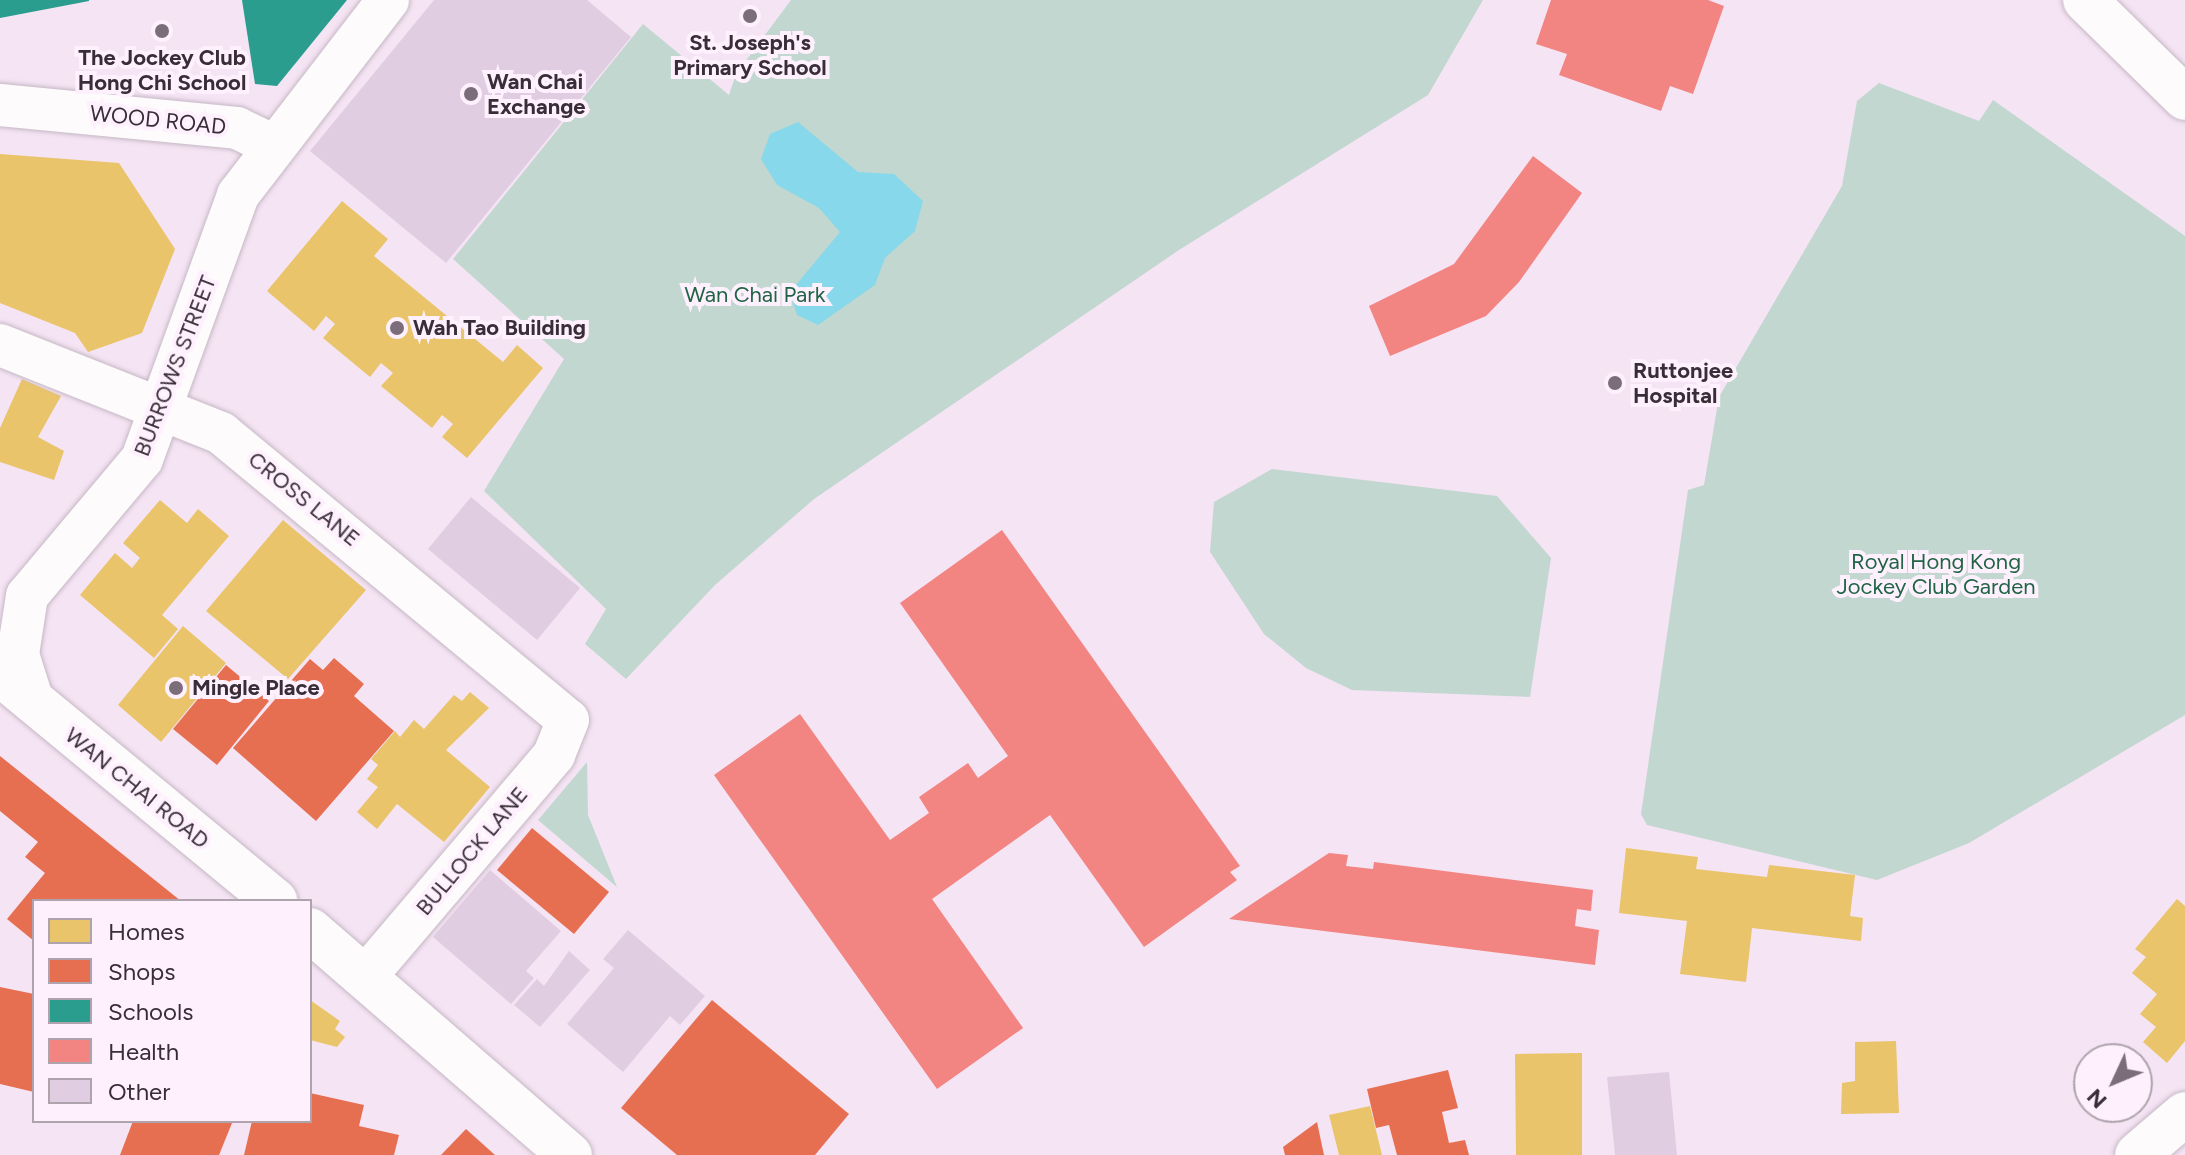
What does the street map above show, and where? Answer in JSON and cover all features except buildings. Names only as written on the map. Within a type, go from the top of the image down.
[{"type":"street","points":[[270,144],[388,0]]},
{"type":"street","points":[[2085,0],[2185,98]]},
{"type":"street","name":"WOOD ROAD","points":[[0,105],[237,128],[270,144]]},
{"type":"street","name":"BURROWS STREET","points":[[33,702],[18,654],[27,596],[142,459],[163,410],[238,195],[270,144]]},
{"type":"street","name":"CROSS LANE","points":[[0,345],[221,433],[258,460],[568,720]]},
{"type":"street","name":"WAN CHAI ROAD","points":[[0,674],[273,899]]},
{"type":"street","name":"BULLOCK LANE","points":[[366,976],[554,755],[568,720]]},
{"type":"street","points":[[312,932],[570,1155]]},
{"type":"street","points":[[2137,1155],[2185,1114]]},
{"type":"green space","name":"Wan Chai Park","points":[[791,0],[1483,0],[1428,95],[1179,250],[814,499],[715,585],[626,679],[585,644],[606,609],[484,491],[564,359],[453,259],[643,24],[729,95],[736,74]]},
{"type":"green space","name":"Royal Hong Kong Jockey Club Garden","points":[[1879,83],[1979,121],[1993,100],[2185,236],[2185,715],[1969,843],[1877,880],[1647,825],[1641,814],[1688,490],[1704,485],[1719,397],[1842,186],[1857,101]]},
{"type":"green space","points":[[1272,469],[1497,496],[1551,558],[1530,697],[1352,690],[1306,668],[1264,634],[1210,552],[1214,502]]},
{"type":"green space","points":[[587,762],[588,815],[617,887],[538,820]]},
{"type":"water","points":[[798,122],[858,172],[894,174],[923,201],[915,231],[885,258],[875,285],[818,325],[797,315],[790,292],[840,232],[819,208],[777,185],[761,159],[770,134]]},
{"type":"place","name":"St. Joseph's Primary School","points":[[750,16]]},
{"type":"place","name":"The Jockey Club Hong Chi School","points":[[162,31]]},
{"type":"place","name":"Wan Chai Exchange","points":[[471,94]]},
{"type":"place","name":"Wah Tao Building","points":[[397,328]]},
{"type":"place","name":"Ruttonjee Hospital","points":[[1615,383]]},
{"type":"place","name":"Mingle Place","points":[[176,688]]}]
